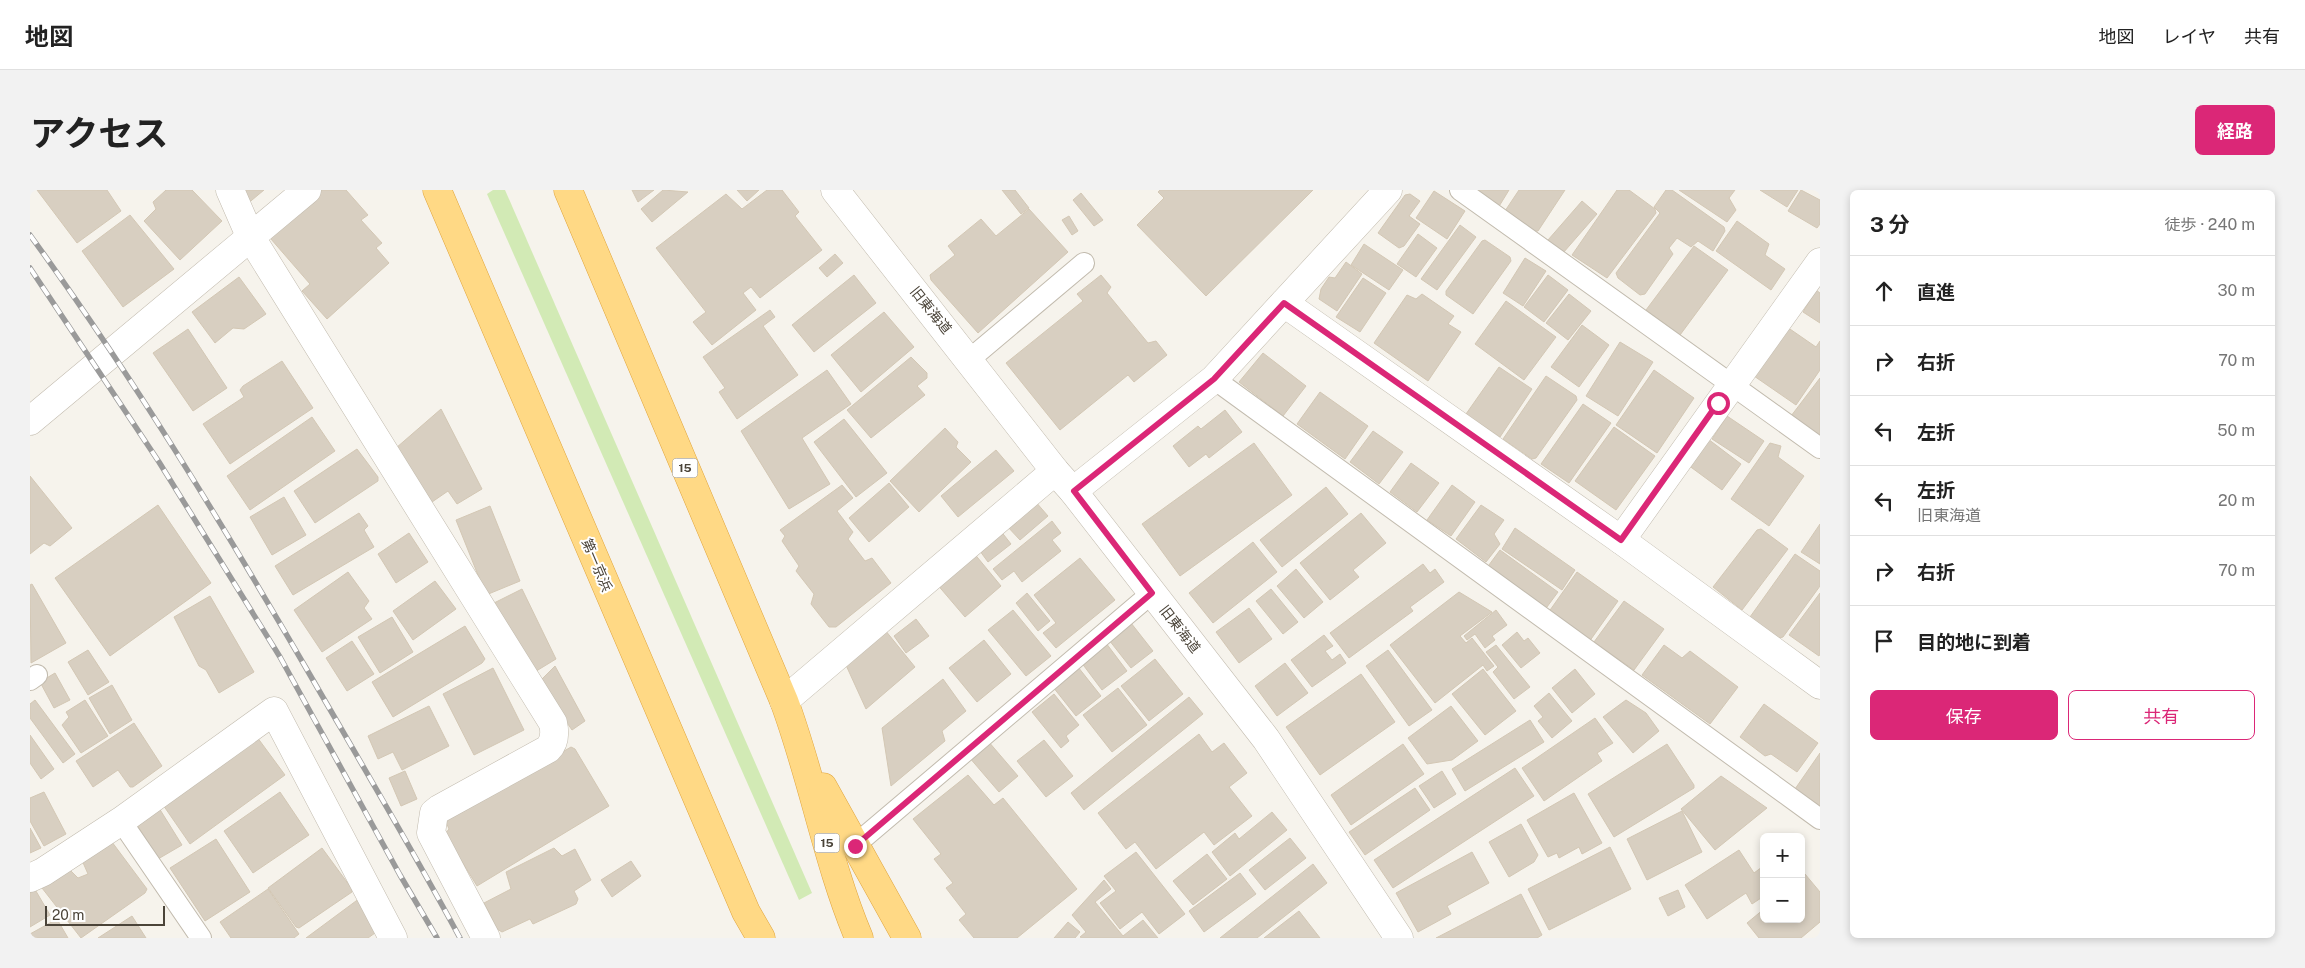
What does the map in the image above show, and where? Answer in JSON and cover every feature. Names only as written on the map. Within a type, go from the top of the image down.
[{"type":"highway","name":"第一京浜","points":[[437,190],[746,912],[761,938]]},
{"type":"highway","name":"15","points":[[568,190],[784,701],[800,746],[842,898],[859,938]]},
{"type":"highway","name":"15","points":[[800,746],[907,938]]},
{"type":"highway","points":[[746,912],[754,938]]},
{"type":"street","points":[[230,190],[250,236],[553,723],[555,732],[553,744],[548,748],[440,809],[433,815],[431,833],[486,938]]},
{"type":"street","points":[[30,421],[307,190]]},
{"type":"street","name":"旧東海道","points":[[835,190],[970,359],[1055,471],[1074,491],[1266,740],[1399,938]]},
{"type":"street","points":[[1074,491],[1214,379],[1388,190]]},
{"type":"street","points":[[1621,540],[1820,262]]},
{"type":"street","points":[[1284,303],[1621,540],[1820,685]]},
{"type":"street","points":[[784,701],[1055,471]]},
{"type":"street","points":[[30,878],[43,872],[122,821],[274,711],[393,938]]},
{"type":"lane","points":[[1460,190],[1820,448]]},
{"type":"lane","points":[[970,359],[1084,263]]},
{"type":"lane","points":[[1214,379],[1820,819]]},
{"type":"lane","points":[[855,846],[1152,593]]},
{"type":"lane","points":[[122,821],[201,938]]},
{"type":"green space","points":[[493,190],[505,190],[812,893],[799,900],[487,194]]},
{"type":"building","points":[[37,190],[107,190],[121,211],[77,243]]},
{"type":"building","points":[[166,190],[192,190],[222,221],[180,260],[144,221],[156,209],[153,202]]},
{"type":"building","points":[[239,190],[264,190],[246,205]]},
{"type":"building","points":[[313,190],[346,190],[368,215],[361,220],[382,243],[376,248],[389,263],[327,319],[302,291],[310,284],[264,231]]},
{"type":"building","points":[[632,190],[654,190],[638,202]]},
{"type":"building","points":[[663,190],[688,192],[652,222],[641,209]]},
{"type":"building","points":[[737,190],[759,190],[747,201]]},
{"type":"building","points":[[767,190],[782,190],[799,212],[795,216],[822,250],[760,298],[751,287],[743,293],[756,310],[712,345],[693,322],[706,312],[656,248],[726,194],[742,209]]},
{"type":"building","points":[[1002,190],[1015,190],[1029,208],[1021,214]]},
{"type":"building","points":[[1160,190],[1313,190],[1206,296],[1137,225],[1164,198],[1158,192]]},
{"type":"building","points":[[1471,190],[1509,190],[1498,208]]},
{"type":"building","points":[[1519,190],[1565,190],[1538,231],[1534,231],[1505,211]]},
{"type":"building","points":[[1617,190],[1629,190],[1655,209],[1656,213],[1607,278],[1572,255]]},
{"type":"building","points":[[1666,190],[1672,190],[1724,227],[1725,231],[1713,251],[1698,241],[1691,247],[1677,238],[1669,248],[1673,254],[1645,294],[1640,295],[1618,278],[1616,273],[1660,213],[1654,207]]},
{"type":"building","points":[[1679,190],[1735,190],[1729,198],[1736,210],[1727,222]]},
{"type":"building","points":[[1760,190],[1798,190],[1787,207]]},
{"type":"building","points":[[1801,190],[1820,200],[1820,224],[1817,228],[1788,211]]},
{"type":"building","points":[[1434,191],[1465,211],[1447,239],[1416,218]]},
{"type":"building","points":[[1081,193],[1103,220],[1094,226],[1073,200]]},
{"type":"building","points":[[1410,194],[1420,201],[1409,216],[1420,224],[1404,246],[1399,248],[1378,233],[1405,195]]},
{"type":"building","points":[[1582,201],[1597,214],[1563,253],[1548,240]]},
{"type":"building","points":[[1029,209],[1068,252],[978,333],[931,280],[930,275],[955,255],[948,246],[981,219],[996,236]]},
{"type":"building","points":[[130,215],[174,269],[123,307],[82,251]]},
{"type":"building","points":[[1069,216],[1078,231],[1072,235],[1062,220]]},
{"type":"building","points":[[1737,221],[1769,244],[1765,255],[1785,269],[1771,290],[1716,251]]},
{"type":"building","points":[[1460,225],[1476,237],[1437,290],[1421,279]]},
{"type":"building","points":[[1418,234],[1437,248],[1416,277],[1397,264]]},
{"type":"building","points":[[1485,240],[1510,257],[1511,261],[1473,314],[1446,295],[1446,291],[1482,241]]},
{"type":"building","points":[[1364,244],[1403,270],[1389,290],[1351,265]]},
{"type":"building","points":[[1694,246],[1728,270],[1680,335],[1646,310]]},
{"type":"building","points":[[835,254],[843,263],[827,277],[819,268]]},
{"type":"building","points":[[1525,258],[1546,271],[1523,306],[1503,293]]},
{"type":"building","points":[[1346,262],[1362,274],[1337,311],[1319,299],[1321,289],[1329,277],[1335,278]]},
{"type":"building","points":[[854,275],[876,303],[814,352],[792,325]]},
{"type":"building","points":[[1101,275],[1111,287],[1107,293],[1148,343],[1156,341],[1167,355],[1134,382],[1128,375],[1060,430],[1006,363],[1083,301],[1077,294]]},
{"type":"building","points":[[1548,275],[1568,290],[1544,322],[1524,307]]},
{"type":"building","points":[[239,277],[266,314],[244,329],[233,328],[215,343],[192,312]]},
{"type":"building","points":[[1363,278],[1386,293],[1360,332],[1336,317]]},
{"type":"building","points":[[1816,290],[1820,293],[1820,323],[1803,312]]},
{"type":"building","points":[[1422,294],[1454,316],[1448,324],[1461,332],[1428,381],[1374,343],[1407,295],[1416,299]]},
{"type":"building","points":[[1569,294],[1591,311],[1568,340],[1546,323]]},
{"type":"building","points":[[1506,301],[1556,337],[1524,380],[1475,344]]},
{"type":"building","points":[[770,310],[775,317],[763,326],[798,375],[737,419],[719,392],[725,388],[703,357]]},
{"type":"building","points":[[884,312],[914,347],[861,392],[831,355]]},
{"type":"building","points":[[1582,325],[1609,345],[1579,387],[1551,367]]},
{"type":"building","points":[[1787,327],[1816,347],[1820,341],[1820,370],[1796,405],[1754,376]]},
{"type":"building","points":[[188,329],[227,388],[193,411],[153,353]]},
{"type":"building","points":[[1620,342],[1653,362],[1618,416],[1586,396]]},
{"type":"building","points":[[1263,353],[1306,386],[1283,416],[1239,382]]},
{"type":"building","points":[[911,357],[927,373],[927,378],[917,386],[925,395],[871,438],[847,410]]},
{"type":"building","points":[[282,361],[313,408],[230,464],[203,424],[244,397],[240,390],[243,386]]},
{"type":"building","points":[[1499,367],[1532,389],[1500,437],[1466,414]]},
{"type":"building","points":[[827,370],[851,404],[802,438],[830,484],[789,509],[741,431]]},
{"type":"building","points":[[1654,370],[1694,398],[1657,453],[1616,425]]},
{"type":"building","points":[[1546,376],[1576,396],[1577,400],[1536,458],[1532,459],[1503,439]]},
{"type":"building","points":[[1820,378],[1820,436],[1791,416]]},
{"type":"building","points":[[1320,392],[1368,426],[1345,459],[1297,424]]},
{"type":"building","points":[[1583,404],[1611,423],[1569,483],[1541,464]]},
{"type":"building","points":[[441,409],[482,489],[457,504],[448,491],[432,502],[396,448]]},
{"type":"building","points":[[1225,410],[1242,432],[1209,458],[1206,454],[1189,467],[1173,446],[1198,426],[1201,429]]},
{"type":"building","points":[[1727,416],[1764,441],[1749,463],[1712,439]]},
{"type":"building","points":[[312,417],[335,451],[250,510],[227,476]]},
{"type":"building","points":[[844,419],[887,473],[856,497],[814,442]]},
{"type":"building","points":[[1614,427],[1655,456],[1616,510],[1575,481]]},
{"type":"building","points":[[945,428],[958,442],[956,447],[971,462],[919,512],[890,481]]},
{"type":"building","points":[[1373,431],[1403,452],[1379,484],[1350,462]]},
{"type":"building","points":[[1708,439],[1741,464],[1722,490],[1688,465]]},
{"type":"building","points":[[1254,443],[1292,495],[1180,576],[1142,524]]},
{"type":"building","points":[[1770,443],[1781,446],[1778,457],[1804,476],[1769,526],[1731,499]]},
{"type":"building","points":[[357,449],[378,477],[378,481],[315,523],[294,491]]},
{"type":"building","points":[[996,450],[1014,471],[958,517],[941,496]]},
{"type":"building","points":[[1411,463],[1439,483],[1417,512],[1390,492]]},
{"type":"building","points":[[30,476],[72,528],[50,546],[44,543],[30,554]]},
{"type":"building","points":[[889,483],[909,507],[869,542],[849,518]]},
{"type":"building","points":[[842,485],[853,498],[837,511],[853,532],[848,539],[865,561],[872,558],[891,583],[836,627],[829,627],[811,604],[814,594],[796,571],[799,566],[782,541],[785,536],[780,530]]},
{"type":"building","points":[[1452,485],[1475,502],[1451,536],[1427,520]]},
{"type":"building","points":[[1326,487],[1348,514],[1282,567],[1260,540]]},
{"type":"building","points":[[284,497],[306,535],[272,555],[250,517]]},
{"type":"building","points":[[1035,501],[1048,516],[1020,540],[1006,525]]},
{"type":"building","points":[[158,505],[211,583],[110,656],[55,578]]},
{"type":"building","points":[[1481,505],[1504,520],[1494,534],[1500,544],[1486,562],[1456,539]]},
{"type":"building","points":[[490,506],[520,581],[486,595],[456,520]]},
{"type":"building","points":[[359,513],[368,526],[364,530],[374,547],[293,595],[275,566]]},
{"type":"building","points":[[1361,513],[1386,543],[1353,570],[1359,577],[1330,600],[1300,563]]},
{"type":"building","points":[[1052,521],[1061,533],[1052,540],[1061,551],[1022,582],[1014,571],[1002,580],[993,569]]},
{"type":"building","points":[[1820,524],[1820,564],[1801,552]]},
{"type":"building","points":[[1515,528],[1575,570],[1562,590],[1502,549]]},
{"type":"building","points":[[1761,529],[1788,549],[1742,610],[1713,587],[1757,530]]},
{"type":"building","points":[[1000,530],[1011,544],[988,562],[977,547]]},
{"type":"building","points":[[409,533],[428,562],[396,583],[378,554]]},
{"type":"building","points":[[1253,542],[1277,572],[1213,623],[1189,593]]},
{"type":"building","points":[[1500,550],[1558,592],[1544,611],[1486,569]]},
{"type":"building","points":[[973,552],[1001,586],[965,617],[936,583]]},
{"type":"building","points":[[1795,554],[1820,571],[1820,586],[1783,637],[1779,638],[1750,617]]},
{"type":"building","points":[[1080,558],[1115,600],[1056,648],[1043,633],[1056,623],[1034,595]]},
{"type":"building","points":[[1423,564],[1430,573],[1435,569],[1444,582],[1410,607],[1413,611],[1349,658],[1330,633]]},
{"type":"building","points":[[1296,569],[1323,602],[1304,618],[1277,586]]},
{"type":"building","points":[[348,572],[369,601],[364,608],[372,619],[322,652],[294,610]]},
{"type":"building","points":[[1577,572],[1618,601],[1589,642],[1548,613]]},
{"type":"building","points":[[435,581],[456,609],[413,640],[393,611]]},
{"type":"building","points":[[32,584],[66,643],[31,663],[30,585]]},
{"type":"building","points":[[522,589],[556,659],[533,673],[492,604]]},
{"type":"building","points":[[1271,589],[1298,622],[1283,634],[1256,601]]},
{"type":"building","points":[[1459,592],[1492,612],[1460,636],[1466,643],[1472,638],[1494,666],[1487,671],[1483,665],[1435,703],[1390,645]]},
{"type":"building","points":[[1027,593],[1050,621],[1038,631],[1016,603]]},
{"type":"building","points":[[1820,593],[1820,654],[1819,656],[1789,635]]},
{"type":"building","points":[[210,596],[254,672],[219,693],[206,670],[199,666],[174,617]]},
{"type":"building","points":[[1624,601],[1664,629],[1634,670],[1594,642]]},
{"type":"building","points":[[1249,608],[1272,639],[1239,663],[1216,632]]},
{"type":"building","points":[[1013,610],[1051,656],[1026,676],[988,630]]},
{"type":"building","points":[[1496,610],[1507,625],[1492,636],[1495,640],[1485,648],[1475,634],[1467,640],[1464,636]]},
{"type":"building","points":[[392,617],[413,652],[380,673],[358,637]]},
{"type":"building","points":[[916,619],[929,636],[906,653],[894,636]]},
{"type":"building","points":[[1131,623],[1153,651],[1131,668],[1109,640]]},
{"type":"building","points":[[465,626],[485,659],[482,663],[393,717],[372,682]]},
{"type":"building","points":[[885,630],[915,667],[866,709],[845,663]]},
{"type":"building","points":[[1517,632],[1524,641],[1528,638],[1540,653],[1521,668],[1502,645]]},
{"type":"building","points":[[1324,635],[1333,646],[1325,651],[1332,660],[1340,654],[1346,663],[1312,687],[1291,660]]},
{"type":"building","points":[[984,640],[1011,674],[977,702],[949,668]]},
{"type":"building","points":[[352,641],[374,674],[347,691],[326,658]]},
{"type":"building","points":[[1106,643],[1127,671],[1102,690],[1081,662]]},
{"type":"building","points":[[1496,645],[1530,687],[1514,699],[1493,672],[1498,667],[1486,652]]},
{"type":"building","points":[[1664,645],[1682,658],[1690,651],[1738,687],[1710,724],[1642,675]]},
{"type":"building","points":[[88,650],[109,682],[88,695],[68,662]]},
{"type":"building","points":[[1388,650],[1432,710],[1409,726],[1366,666]]},
{"type":"building","points":[[1155,659],[1183,694],[1149,721],[1121,686]]},
{"type":"building","points":[[1285,663],[1308,693],[1277,716],[1255,686]]},
{"type":"building","points":[[555,666],[585,721],[572,730],[539,682]]},
{"type":"building","points":[[1078,667],[1101,696],[1076,716],[1053,687]]},
{"type":"building","points":[[493,668],[524,730],[474,755],[443,694]]},
{"type":"building","points":[[1483,669],[1516,711],[1485,735],[1452,694]]},
{"type":"building","points":[[1575,669],[1595,694],[1572,713],[1552,688]]},
{"type":"building","points":[[55,673],[70,700],[54,708],[40,682]]},
{"type":"building","points":[[1361,674],[1395,722],[1320,775],[1286,727]]},
{"type":"building","points":[[943,679],[966,711],[942,731],[945,741],[891,786],[882,728]]},
{"type":"building","points":[[112,685],[132,720],[110,734],[89,698]]},
{"type":"building","points":[[1118,688],[1147,725],[1112,752],[1083,715]]},
{"type":"building","points":[[1549,693],[1572,721],[1552,738],[1538,721],[1543,717],[1534,706]]},
{"type":"building","points":[[1054,694],[1079,725],[1066,736],[1069,741],[1061,748],[1032,712]]},
{"type":"building","points":[[1189,697],[1203,714],[1084,810],[1071,793]]},
{"type":"building","points":[[35,700],[75,754],[63,763],[30,718],[30,704]]},
{"type":"building","points":[[85,700],[108,736],[81,753],[62,725],[69,717],[66,712]]},
{"type":"building","points":[[1626,700],[1646,713],[1659,731],[1633,753],[1603,717]]},
{"type":"building","points":[[1764,704],[1818,743],[1797,772],[1771,754],[1765,756],[1740,737]]},
{"type":"building","points":[[429,706],[449,746],[402,770],[393,752],[378,759],[368,736]]},
{"type":"building","points":[[1451,706],[1478,741],[1452,760],[1427,764],[1408,738]]},
{"type":"building","points":[[1595,718],[1613,743],[1597,753],[1602,761],[1544,801],[1522,768]]},
{"type":"building","points":[[1530,720],[1544,742],[1465,791],[1452,769]]},
{"type":"building","points":[[134,723],[162,766],[133,787],[130,787],[118,770],[93,787],[76,761]]},
{"type":"building","points":[[1199,734],[1212,752],[1224,743],[1247,773],[1229,787],[1252,816],[1214,845],[1204,832],[1156,869],[1135,842],[1126,849],[1098,813]]},
{"type":"building","points":[[30,735],[54,769],[41,779],[30,763]]},
{"type":"building","points":[[257,737],[285,775],[190,844],[161,802]]},
{"type":"building","points":[[1044,740],[1073,776],[1046,797],[1017,761]]},
{"type":"building","points":[[988,741],[1018,776],[999,792],[969,757]]},
{"type":"building","points":[[1403,744],[1424,774],[1351,825],[1331,795]]},
{"type":"building","points":[[1667,744],[1694,785],[1694,788],[1614,837],[1588,794]]},
{"type":"building","points":[[571,747],[575,749],[609,806],[477,886],[445,834],[449,829],[446,822],[448,818]]},
{"type":"building","points":[[1820,753],[1820,806],[1795,789]]},
{"type":"building","points":[[1515,768],[1534,796],[1393,888],[1374,860]]},
{"type":"building","points":[[405,771],[417,799],[401,806],[389,778]]},
{"type":"building","points":[[1442,771],[1456,794],[1434,808],[1419,786]]},
{"type":"building","points":[[968,775],[994,805],[1003,798],[1077,889],[1017,938],[974,938],[959,920],[966,914],[946,888],[953,883],[934,859],[941,854],[913,819]]},
{"type":"building","points":[[1721,776],[1767,808],[1715,850],[1681,809]]},
{"type":"building","points":[[1415,788],[1430,810],[1365,855],[1349,832]]},
{"type":"building","points":[[44,792],[66,834],[44,846],[30,821],[30,798]]},
{"type":"building","points":[[280,792],[309,835],[253,873],[224,831]]},
{"type":"building","points":[[1574,793],[1602,843],[1582,854],[1579,847],[1559,858],[1557,853],[1548,857],[1527,820]]},
{"type":"building","points":[[159,808],[182,845],[158,859],[136,823]]},
{"type":"building","points":[[1682,811],[1702,852],[1647,880],[1627,839]]},
{"type":"building","points":[[1272,812],[1287,830],[1230,876],[1212,852],[1235,833],[1239,839]]},
{"type":"building","points":[[1521,824],[1538,855],[1534,862],[1509,877],[1489,842]]},
{"type":"building","points":[[30,828],[41,848],[30,853]]},
{"type":"building","points":[[109,838],[147,889],[145,893],[81,938],[42,888],[66,866],[78,878],[88,874],[81,858]]},
{"type":"building","points":[[1290,838],[1306,858],[1265,890],[1249,870]]},
{"type":"building","points":[[216,839],[250,892],[205,921],[170,868]]},
{"type":"building","points":[[1610,847],[1631,889],[1549,930],[1528,889]]},
{"type":"building","points":[[322,848],[352,889],[352,892],[299,928],[296,927],[268,888]]},
{"type":"building","points":[[554,848],[562,856],[575,849],[591,880],[574,891],[578,899],[576,904],[533,924],[530,919],[502,932],[497,929],[484,903],[511,889],[506,872]]},
{"type":"building","points":[[1739,850],[1754,873],[1760,868],[1760,899],[1752,904],[1746,893],[1707,919],[1685,885]]},
{"type":"building","points":[[1136,852],[1185,914],[1159,934],[1142,912],[1120,929],[1100,903],[1116,891],[1104,876]]},
{"type":"building","points":[[1472,852],[1489,883],[1447,906],[1451,914],[1418,932],[1396,893]]},
{"type":"building","points":[[1207,854],[1227,879],[1193,905],[1173,881]]},
{"type":"building","points":[[631,861],[641,876],[612,897],[601,880]]},
{"type":"building","points":[[1313,864],[1327,883],[1257,938],[1220,938]]},
{"type":"building","points":[[1240,873],[1256,894],[1204,932],[1189,911]]},
{"type":"building","points":[[1805,874],[1820,892],[1820,922],[1801,938],[1759,938],[1747,923],[1760,912],[1760,923],[1805,923]]},
{"type":"building","points":[[1104,880],[1111,889],[1095,902],[1123,936],[1143,920],[1158,938],[1080,937],[1086,932],[1072,915]]},
{"type":"building","points":[[33,886],[50,915],[30,927],[30,888]]},
{"type":"building","points":[[268,889],[299,934],[294,938],[231,938],[220,922]]},
{"type":"building","points":[[1678,890],[1685,907],[1668,916],[1659,898]]},
{"type":"building","points":[[1521,894],[1542,935],[1537,938],[1436,938]]},
{"type":"building","points":[[360,898],[382,928],[368,938],[306,938]]},
{"type":"building","points":[[1299,911],[1320,938],[1264,938]]},
{"type":"building","points":[[132,916],[146,938],[98,938]]},
{"type":"building","points":[[57,919],[68,938],[30,938],[30,934]]},
{"type":"building","points":[[1068,922],[1080,932],[1075,938],[1054,938]]},
{"type":"railway","points":[[30,235],[104,340],[208,503],[365,769],[460,938]]},
{"type":"railway","points":[[30,268],[159,462],[280,657],[400,875],[437,938]]},
{"type":"route","points":[[855,846],[1152,593],[1074,491],[1214,379],[1284,303],[1621,540],[1718,403]]}]
